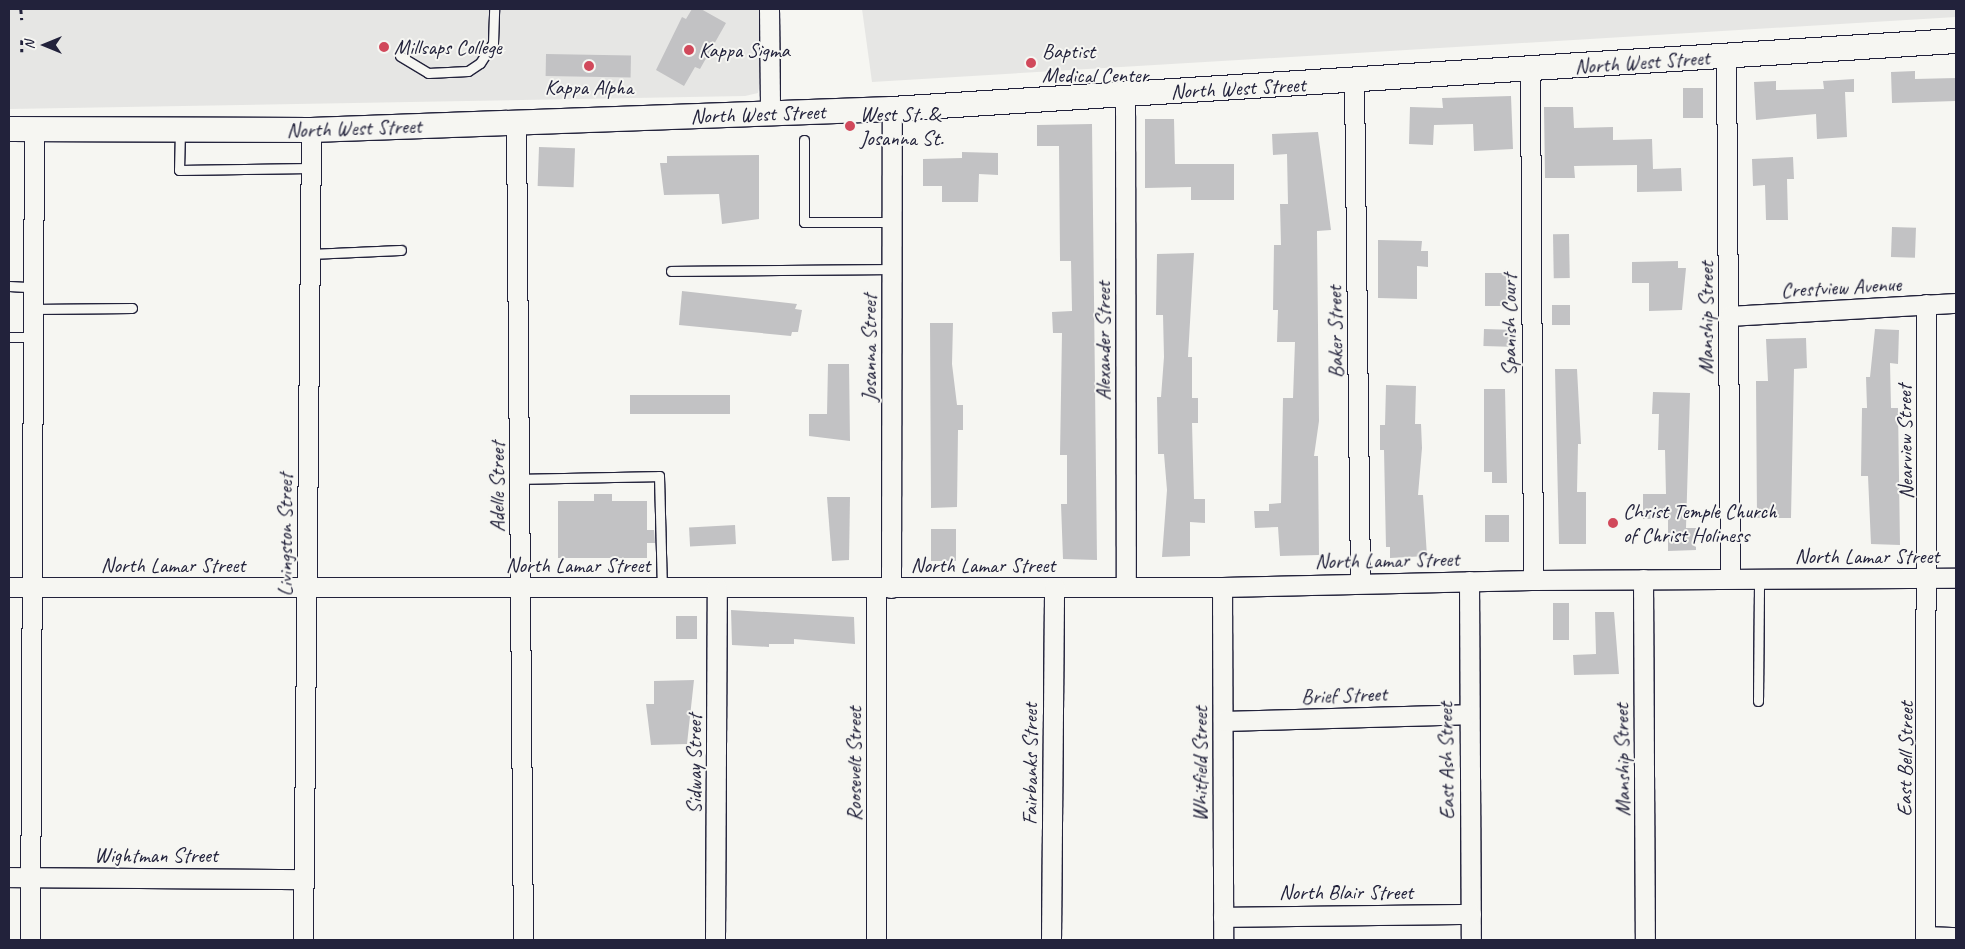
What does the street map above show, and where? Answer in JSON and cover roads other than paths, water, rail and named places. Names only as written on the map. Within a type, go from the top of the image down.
[{"type":"street","points":[[769,9],[770,113]]},
{"type":"street","name":"North West Street","points":[[9,129],[310,130],[892,109],[1530,70],[1956,41]]},
{"type":"street","name":"Manship Street","points":[[1726,57],[1730,578]]},
{"type":"street","name":"Spanish Court","points":[[1530,70],[1534,580]]},
{"type":"street","name":"Baker Street","points":[[1354,81],[1360,582]]},
{"type":"street","name":"Alexander Street","points":[[1126,94],[1126,587]]},
{"type":"street","name":"Josanna Street","points":[[884,588],[891,269],[892,109]]},
{"type":"street","name":"Adelle Street","points":[[516,123],[523,940]]},
{"type":"street","points":[[30,940],[31,287],[34,130]]},
{"type":"street","name":"Livingston Street","points":[[303,940],[310,130]]},
{"type":"street","name":"Crestview Avenue","points":[[1729,316],[1956,303]]},
{"type":"street","name":"Nearview Street","points":[[1926,304],[1929,579]]},
{"type":"street","name":"Manship Street","points":[[1643,578],[1645,940]]},
{"type":"street","name":"North Lamar Street","points":[[9,587],[1222,587],[1360,582],[1643,578],[1956,578]]},
{"type":"street","name":"East Bell Street","points":[[1926,938],[1929,579]]},
{"type":"street","name":"East Ash Street","points":[[1469,581],[1467,714],[1471,940]]},
{"type":"street","name":"Sidway Street","points":[[715,940],[717,587]]},
{"type":"street","name":"Fairbanks Street","points":[[1051,940],[1054,587]]},
{"type":"street","name":"Whitfield Street","points":[[1222,587],[1222,940]]},
{"type":"street","name":"Roosevelt Street","points":[[876,940],[884,588]]},
{"type":"street","name":"Brief Street","points":[[1222,721],[1467,714]]},
{"type":"street","name":"Wightman Street","points":[[9,877],[304,879]]},
{"type":"street","name":"North Blair Street","points":[[1222,917],[1471,914]]},
{"type":"street","points":[[1926,938],[1956,937]]},
{"type":"lane","points":[[400,56],[428,72],[468,71],[480,63],[493,43],[494,9]]},
{"type":"lane","points":[[180,130],[179,170],[310,168]]},
{"type":"lane","points":[[804,140],[804,222],[891,222]]},
{"type":"lane","points":[[310,254],[401,250]]},
{"type":"lane","points":[[671,271],[891,269]]},
{"type":"lane","points":[[9,286],[31,287]]},
{"type":"lane","points":[[32,309],[132,308]]},
{"type":"lane","points":[[9,338],[32,337]]},
{"type":"lane","points":[[519,479],[659,476],[662,587]]},
{"type":"lane","points":[[1758,701],[1759,578]]},
{"type":"place","name":"Millsaps College","points":[[384,47]]},
{"type":"place","name":"Kappa Sigma","points":[[689,50]]},
{"type":"place","name":"Baptist Medical Center","points":[[1031,63]]},
{"type":"place","name":"Kappa Alpha","points":[[589,66]]},
{"type":"place","name":"West St. & Josanna St.","points":[[850,126]]},
{"type":"place","name":"Christ Temple Church of Christ Holiness","points":[[1613,523]]}]
